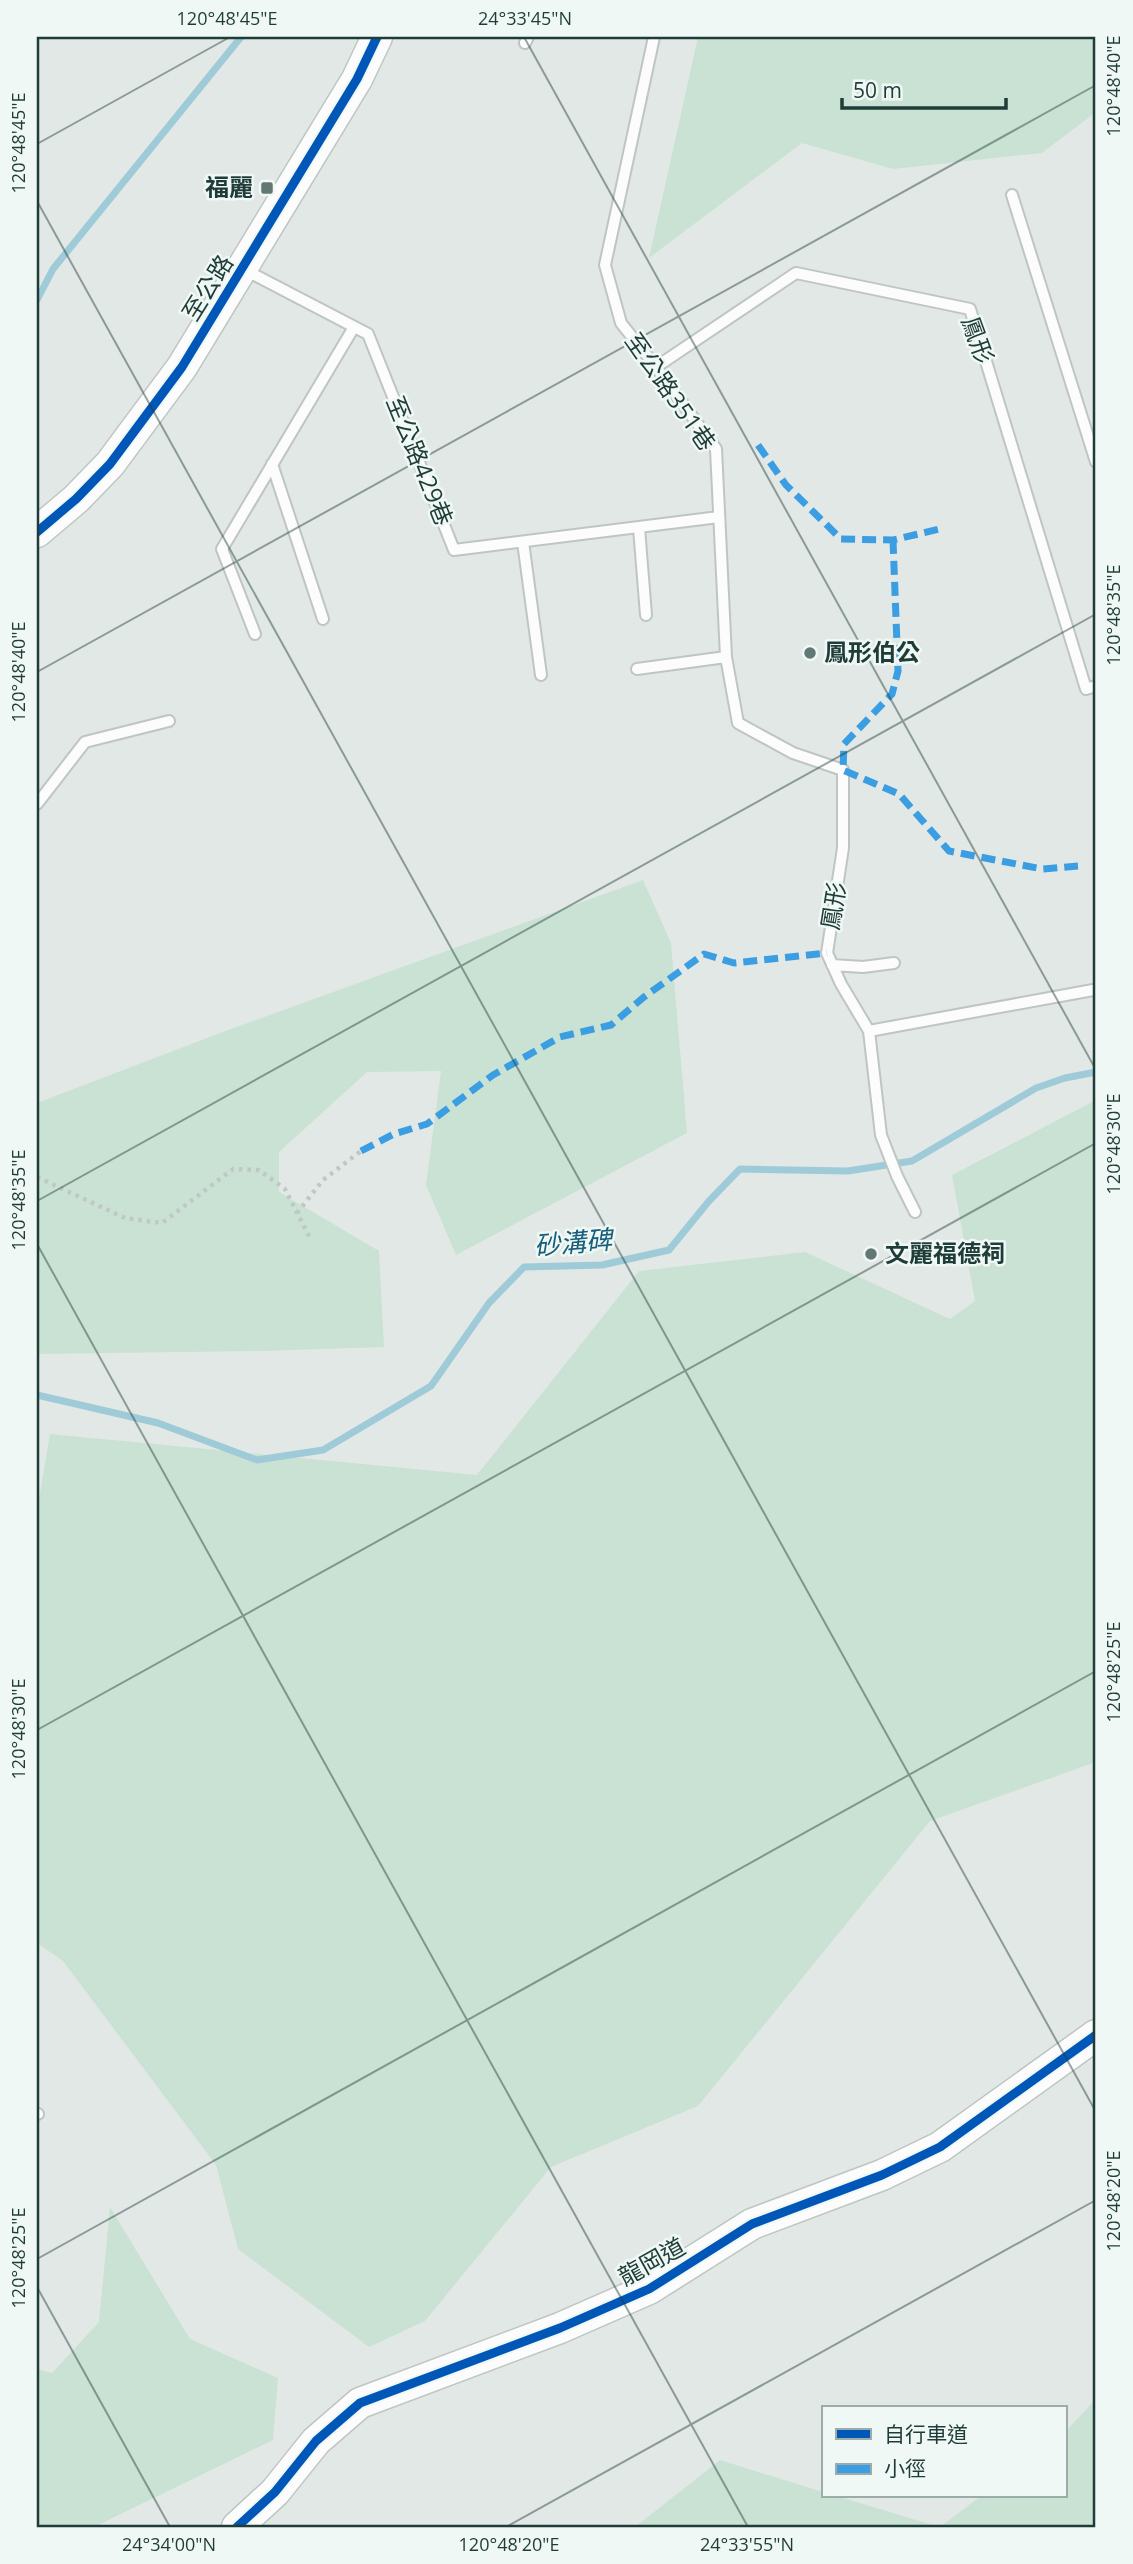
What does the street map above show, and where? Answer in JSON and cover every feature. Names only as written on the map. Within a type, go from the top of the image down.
[{"type":"street","name":"至公路","points":[[37,533],[110,464],[182,367],[357,79],[377,37]]},
{"type":"street","name":"龍岡道","points":[[237,2527],[275,2492],[316,2441],[360,2403],[560,2328],[649,2288],[752,2224],[882,2175],[940,2147],[1096,2035]]},
{"type":"lane","name":"至公路351巷","points":[[654,37],[605,265],[621,323],[716,449],[726,657],[738,723],[793,753],[843,770]]},
{"type":"lane","points":[[1012,195],[1096,462]]},
{"type":"lane","name":"至公路429巷","points":[[243,268],[369,334],[454,550],[719,517]]},
{"type":"lane","name":"鳳形","points":[[656,367],[796,273],[970,309],[1086,689],[1096,686]]},
{"type":"lane","points":[[255,634],[222,549],[354,327]]},
{"type":"lane","points":[[272,464],[323,619]]},
{"type":"lane","points":[[639,528],[646,615]]},
{"type":"lane","points":[[523,542],[541,675]]},
{"type":"lane","points":[[638,669],[726,657]]},
{"type":"lane","points":[[37,804],[85,742],[169,721]]},
{"type":"lane","name":"鳳形","points":[[843,770],[843,848],[827,953],[841,985],[869,1031],[881,1135],[915,1212]]},
{"type":"lane","points":[[832,965],[863,967],[894,963]]},
{"type":"lane","points":[[869,1031],[1093,990]]},
{"type":"path","points":[[297,1213],[323,1180],[361,1151]]},
{"type":"path","points":[[37,1177],[124,1218],[162,1223],[233,1169],[259,1170],[285,1189],[310,1238]]},
{"type":"green space","points":[[698,37],[1096,37],[1096,112],[1042,153],[893,169],[802,143],[649,258]]},
{"type":"green space","points":[[643,880],[671,943],[687,1133],[456,1255],[426,1185],[441,1071],[367,1072],[279,1152],[279,1192],[379,1251],[384,1347],[37,1354],[37,1103],[220,1033]]},
{"type":"green space","points":[[1096,1100],[1096,1762],[930,1821],[698,2106],[551,2167],[425,2321],[369,2347],[238,2249],[216,2165],[63,1961],[37,1943],[37,1511],[50,1434],[477,1475],[639,1271],[805,1252],[950,1319],[975,1301],[952,1175]]},
{"type":"green space","points":[[110,2207],[190,2339],[278,2378],[273,2440],[94,2527],[37,2527],[37,2369],[52,2373],[99,2322]]},
{"type":"green space","points":[[1096,2399],[1096,2527],[940,2527],[978,2498],[1066,2498],[1066,2431]]},
{"type":"green space","points":[[720,2460],[822,2492],[822,2498],[844,2498],[939,2527],[635,2527]]},
{"type":"waterway","points":[[37,300],[53,269],[241,37]]},
{"type":"waterway","name":"砂溝碑","points":[[37,1395],[158,1423],[257,1460],[323,1450],[431,1386],[489,1303],[524,1267],[602,1265],[669,1250],[709,1201],[740,1169],[848,1171],[912,1161],[1036,1088],[1065,1078],[1096,1072]]},
{"type":"marked path","points":[[758,445],[786,485],[841,539],[893,540],[944,528]]},
{"type":"marked path","points":[[893,540],[898,671],[892,694],[844,744],[843,770],[899,794],[949,851],[1042,869],[1078,866]]},
{"type":"marked path","points":[[361,1151],[394,1134],[427,1124],[493,1075],[560,1037],[611,1025],[644,997],[704,954],[734,963],[827,953]]},
{"type":"cycle path","points":[[37,532],[76,499],[110,464],[182,367],[357,79],[377,37]]},
{"type":"cycle path","points":[[237,2527],[275,2492],[316,2441],[360,2403],[560,2328],[649,2289],[752,2224],[882,2175],[940,2147],[1096,2035]]},
{"type":"place","name":"福麗","points":[[267,188]]},
{"type":"place","name":"鳳形伯公","points":[[810,653]]},
{"type":"place","name":"文麗福德祠","points":[[871,1254]]}]
